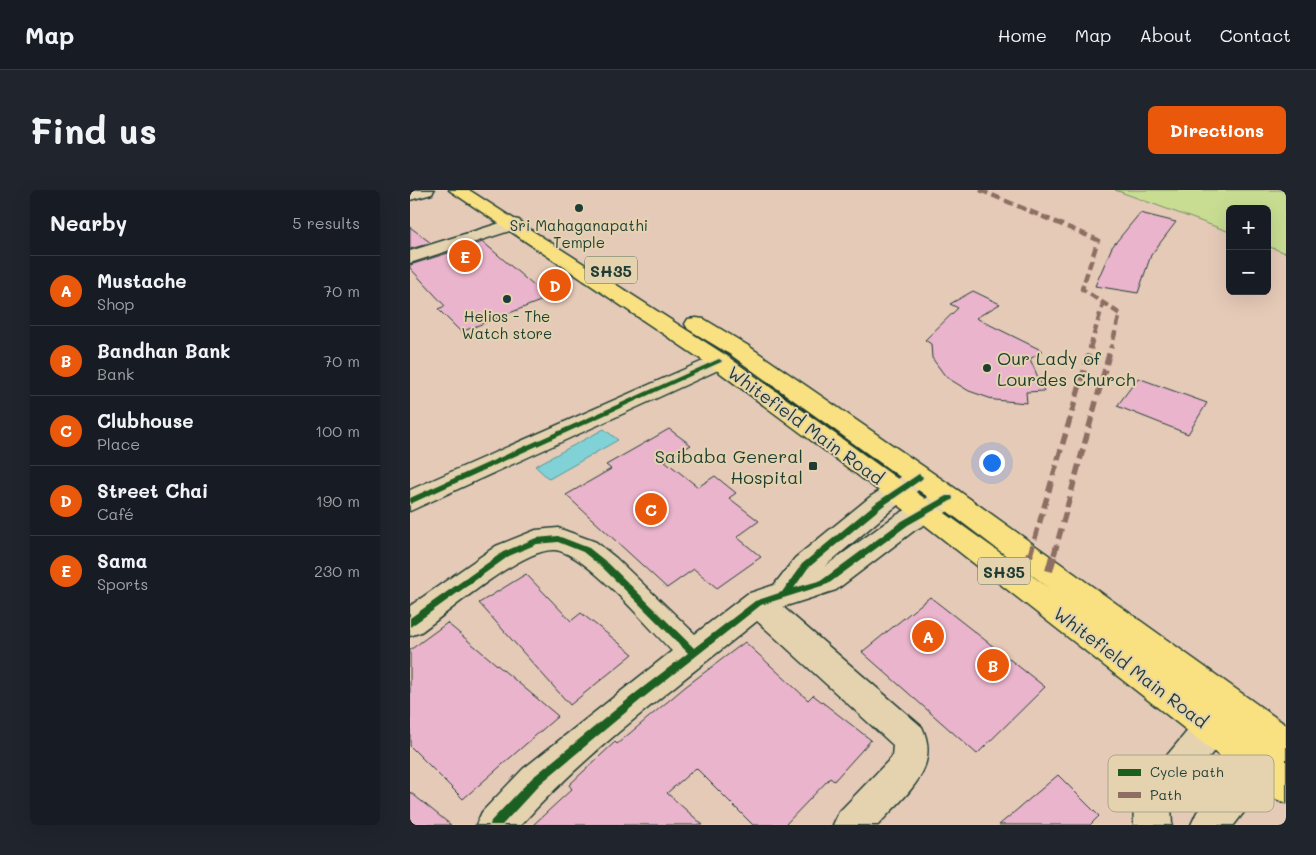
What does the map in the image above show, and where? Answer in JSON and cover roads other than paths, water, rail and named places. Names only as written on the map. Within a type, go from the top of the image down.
[{"type":"main road","name":"Whitefield Main Road","points":[[457,190],[513,224],[909,485],[1264,755]]},
{"type":"main road","name":"Whitefield Main Road","points":[[483,190],[738,350],[909,485]]},
{"type":"main road","name":"Whitefield Main Road","points":[[937,505],[1211,728],[1259,755]]},
{"type":"street","points":[[410,194],[426,190]]},
{"type":"street","points":[[410,257],[513,224]]},
{"type":"street","points":[[410,501],[719,361]]},
{"type":"street","points":[[495,825],[536,781],[694,653],[771,599],[805,566],[909,485]]},
{"type":"street","points":[[771,599],[825,582],[905,523],[937,505]]},
{"type":"street","points":[[410,622],[506,554],[536,541],[558,539],[586,550],[606,566],[694,653]]},
{"type":"street","points":[[771,599],[910,738],[911,754],[907,767],[852,825]]},
{"type":"street","points":[[1189,755],[1211,728]]},
{"type":"street","points":[[1153,812],[1154,825]]},
{"type":"street","points":[[1210,825],[1225,812]]},
{"type":"water","points":[[604,429],[618,440],[549,479],[535,466]]},
{"type":"place","name":"Sri Mahaganapathi Temple","points":[[579,208]]},
{"type":"place","name":"Sama","points":[[465,256]]},
{"type":"place","name":"Street Chai","points":[[555,285]]},
{"type":"place","name":"Helios - The Watch store","points":[[507,299]]},
{"type":"place","name":"Our Lady of Lourdes Church","points":[[987,368]]},
{"type":"place","name":"Saibaba General Hospital","points":[[813,466]]},
{"type":"place","name":"Clubhouse","points":[[651,509]]},
{"type":"place","name":"Mustache","points":[[928,636]]},
{"type":"place","name":"Bandhan Bank","points":[[993,665]]}]
